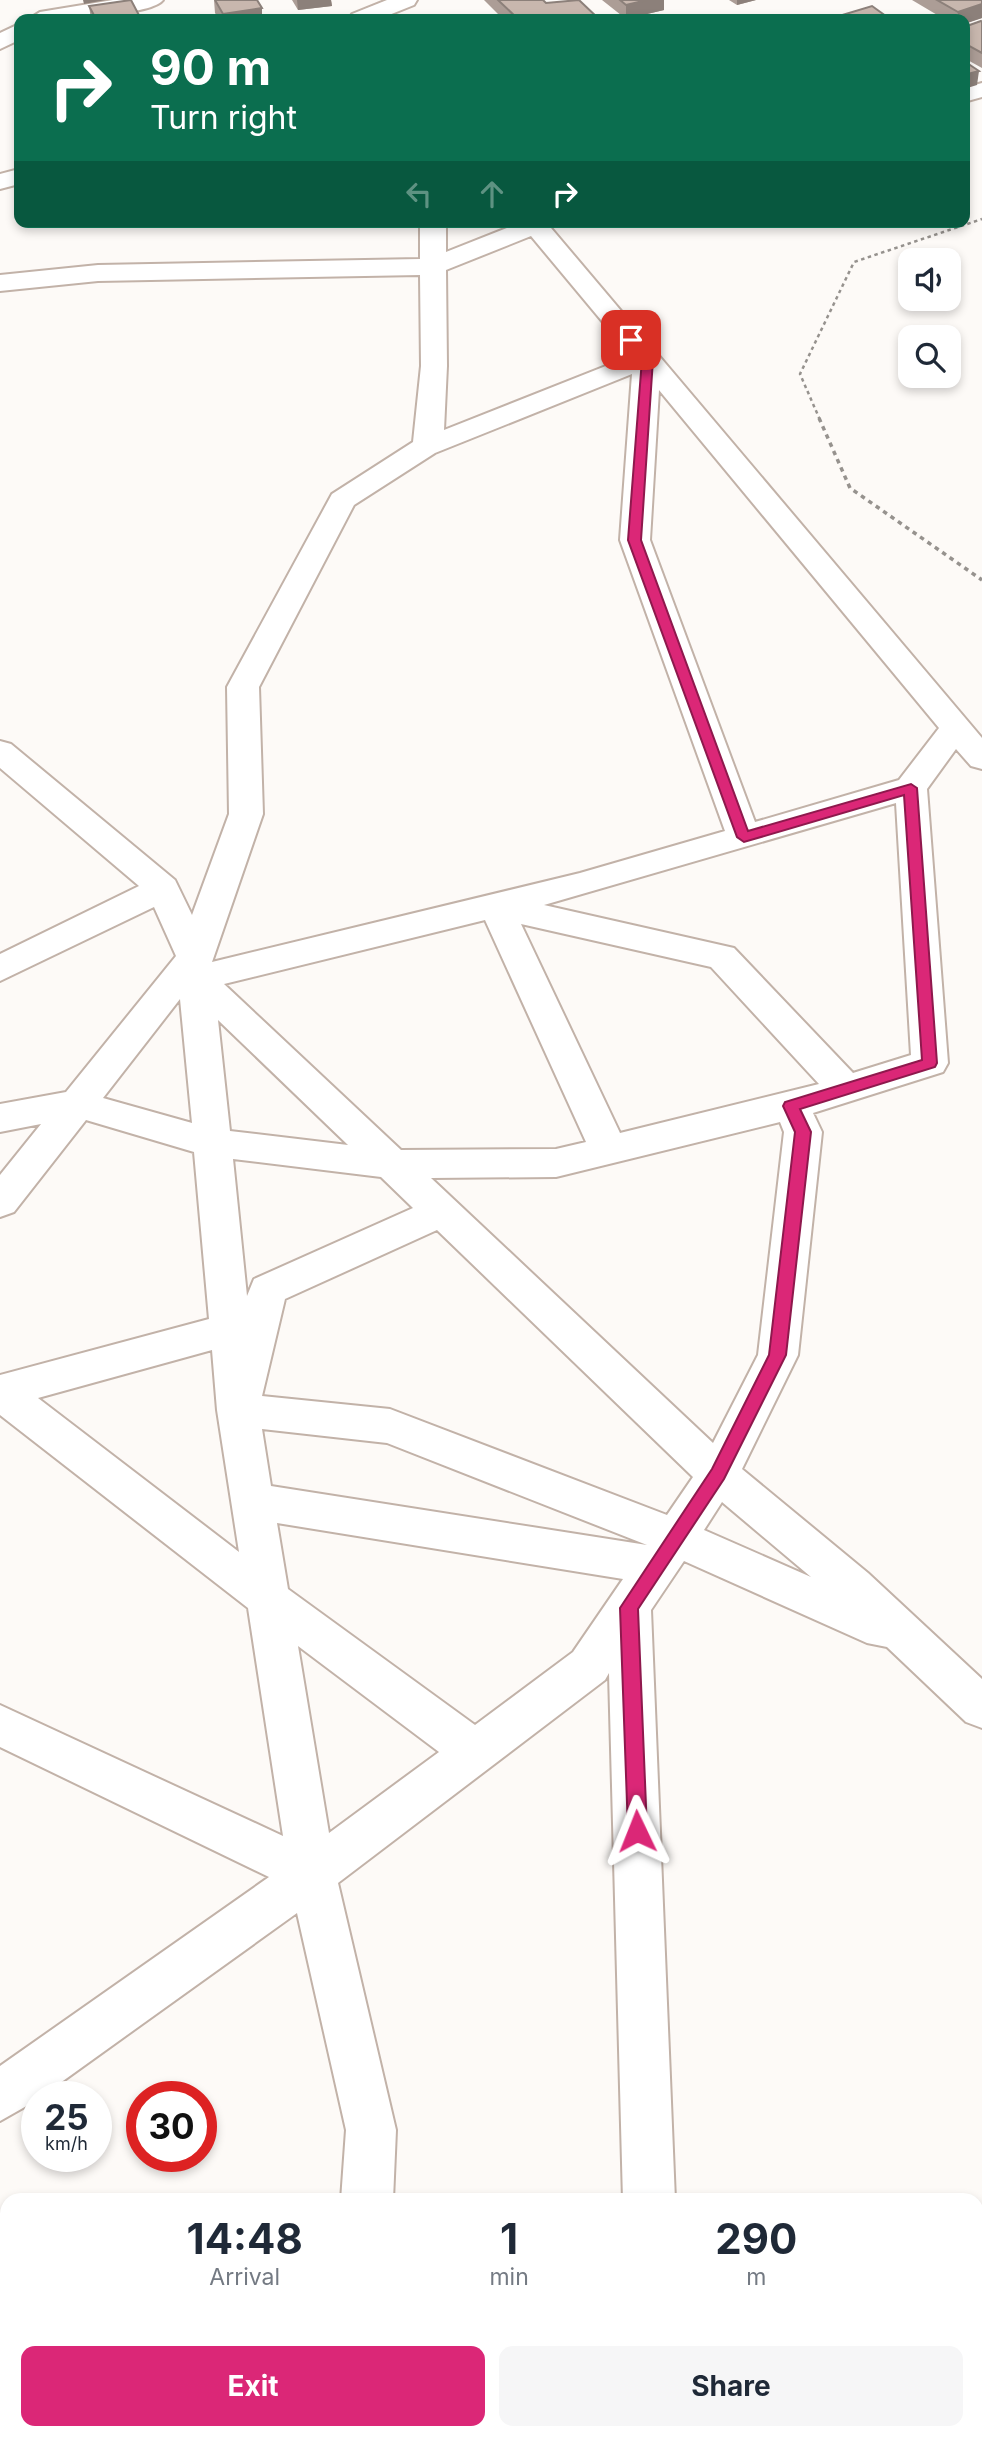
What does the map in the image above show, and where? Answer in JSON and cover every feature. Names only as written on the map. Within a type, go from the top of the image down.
[{"type":"street","points":[[69,14],[152,0]]},
{"type":"street","points":[[371,14],[400,1]]},
{"type":"street","points":[[425,447],[430,435],[434,366],[433,228]]},
{"type":"street","points":[[0,283],[111,273],[295,267],[432,267],[530,228]]},
{"type":"street","points":[[543,228],[647,359],[982,759]]},
{"type":"street","points":[[0,1202],[77,1104],[195,967],[246,814],[243,687],[342,500],[425,447],[647,359]]},
{"type":"street","points":[[647,359],[635,540],[744,837]]},
{"type":"street","points":[[195,967],[495,906],[583,884],[911,788],[955,728]]},
{"type":"street","points":[[0,751],[163,888],[195,967],[238,1410],[312,1874],[371,2130],[367,2193]]},
{"type":"street","points":[[0,1118],[77,1104],[212,1143],[391,1164],[556,1163],[791,1106],[930,1063],[911,788]]},
{"type":"street","points":[[0,969],[163,888]]},
{"type":"street","points":[[495,906],[722,957],[846,1089]]},
{"type":"street","points":[[495,906],[609,1150]]},
{"type":"street","points":[[195,967],[391,1164],[718,1474],[853,1587],[982,1708]]},
{"type":"street","points":[[0,2096],[312,1874],[589,1666],[718,1474],[778,1355],[803,1132],[791,1106]]},
{"type":"street","points":[[238,1410],[268,1290],[441,1212]]},
{"type":"street","points":[[230,1329],[0,1392],[267,1598],[475,1752]]},
{"type":"street","points":[[238,1410],[390,1426],[665,1551],[911,1641]]},
{"type":"street","points":[[252,1501],[665,1551]]},
{"type":"street","points":[[629,1608],[649,2193]]},
{"type":"street","points":[[0,1725],[312,1874]]},
{"type":"path","points":[[955,228],[854,262],[800,374],[850,488],[982,580]]},
{"type":"building","points":[[131,0],[138,14],[93,14],[89,6]]},
{"type":"building","points":[[215,0],[257,0],[262,8],[223,14]]},
{"type":"building","points":[[498,0],[543,0],[546,3],[579,0],[594,14],[513,14]]},
{"type":"building","points":[[620,0],[647,0],[626,5]]},
{"type":"building","points":[[937,0],[982,0],[982,4],[958,12]]},
{"type":"building","points":[[872,6],[883,14],[846,14]]},
{"type":"building","points":[[982,22],[982,53],[970,46],[970,25]]},
{"type":"building","points":[[970,65],[979,71],[970,73]]},
{"type":"route","points":[[631,340],[647,359],[635,540],[744,837],[911,788],[930,1063],[791,1106],[803,1132],[778,1355],[718,1474],[629,1608],[637,1831]]}]
